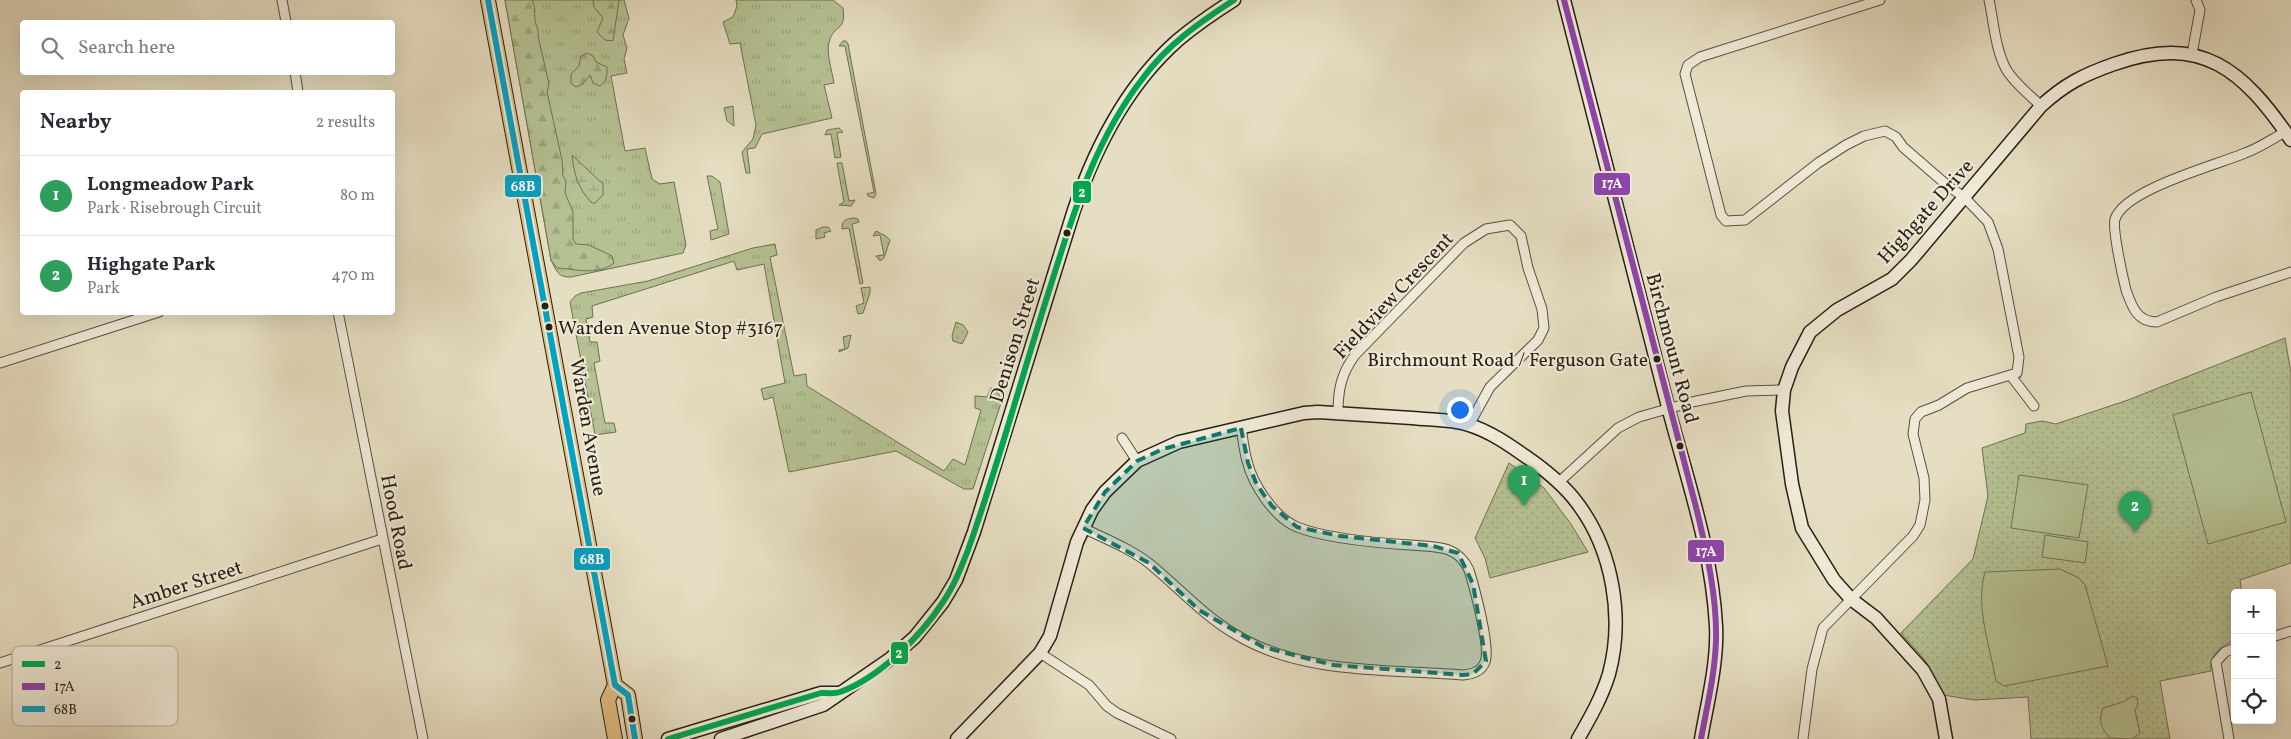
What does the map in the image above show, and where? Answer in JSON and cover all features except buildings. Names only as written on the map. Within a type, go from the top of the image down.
[{"type":"main road","name":"Warden Avenue","points":[[488,0],[615,685],[608,700],[615,739]]},
{"type":"main road","name":"Warden Avenue","points":[[615,685],[628,696],[635,739]]},
{"type":"street","points":[[282,0],[286,20]]},
{"type":"street","name":"Denison Street","points":[[721,739],[823,705],[838,693],[866,678],[915,637],[943,602],[956,580],[974,532],[1074,210],[1090,165],[1107,131],[1131,94],[1154,66],[1178,41],[1234,0]]},
{"type":"street","name":"Birchmount Road","points":[[1564,0],[1668,408],[1701,526],[1714,594],[1716,629],[1711,684],[1701,739]]},
{"type":"street","points":[[1803,739],[1812,669],[1823,628],[1913,536],[1920,525],[1925,500],[1924,478],[1914,434],[1915,419],[1921,412],[1939,405],[1967,388],[2017,373],[2019,357],[1998,248],[1988,222],[1964,197],[1948,186],[1903,147],[1896,137],[1884,131],[1864,136],[1818,163],[1745,220],[1726,221],[1720,215],[1685,74],[1688,65],[1700,57],[1880,0]]},
{"type":"street","points":[[1989,0],[2000,54],[2007,70],[2042,106]]},
{"type":"street","points":[[2192,54],[2200,10],[2196,0]]},
{"type":"street","name":"Highgate Drive","points":[[1946,739],[1939,699],[1923,670],[1876,618],[1852,599],[1834,580],[1802,528],[1782,411],[1784,390],[1792,367],[1810,332],[1837,310],[1892,278],[1911,260],[2042,106],[2068,83],[2084,75],[2119,63],[2160,53],[2192,54],[2229,70],[2242,80],[2264,102],[2288,136]]},
{"type":"street","points":[[295,75],[298,90]]},
{"type":"street","points":[[2288,136],[2163,183],[2126,206],[2115,219],[2115,228],[2123,277],[2131,305],[2140,317],[2147,322],[2157,322],[2216,297],[2291,272]]},
{"type":"street","name":"Fieldview Crescent","points":[[1338,413],[1341,378],[1344,370],[1355,355],[1458,248],[1486,229],[1501,225],[1510,226],[1521,236],[1528,268],[1542,309],[1544,328],[1538,340],[1490,387],[1469,425]]},
{"type":"street","points":[[0,363],[150,315]]},
{"type":"street","name":"Hood Road","points":[[339,315],[423,739]]},
{"type":"street","points":[[2011,376],[2034,406]]},
{"type":"street","points":[[1558,482],[1618,428],[1639,417],[1668,408],[1746,391],[1784,390]]},
{"type":"street","points":[[960,738],[1040,653],[1050,636],[1077,542],[1092,510],[1106,492],[1137,461],[1179,442],[1304,413],[1338,413],[1444,421],[1469,425],[1509,444],[1558,482],[1579,505],[1598,540],[1608,565],[1613,590],[1614,647],[1609,673],[1601,697],[1578,739]]},
{"type":"street","points":[[1083,528],[1149,563],[1199,610],[1237,635],[1263,647],[1296,658],[1332,665],[1462,675],[1473,674],[1482,668],[1486,661],[1485,637],[1469,570],[1458,553],[1433,546],[1348,538],[1297,527],[1287,521],[1272,506],[1257,485],[1248,463],[1241,428]]},
{"type":"street","points":[[1122,438],[1137,461]]},
{"type":"street","name":"Amber Street","points":[[52,646],[382,539]]},
{"type":"street","points":[[2276,635],[2291,631]]},
{"type":"street","points":[[2229,739],[2216,662],[2225,652],[2231,650]]},
{"type":"street","points":[[1040,653],[1090,685],[1106,706],[1171,739]]},
{"type":"street","name":"Amber Street","points":[[0,663],[12,659]]},
{"type":"street","name":"Denison Street","points":[[668,739],[821,693],[838,693]]},
{"type":"highlighted area","points":[[1241,428],[1248,463],[1257,485],[1272,506],[1297,527],[1340,536],[1433,546],[1458,553],[1473,584],[1486,661],[1473,674],[1463,675],[1333,665],[1263,647],[1199,610],[1149,563],[1083,528],[1105,492],[1137,461],[1163,449]]},
{"type":"green space","points":[[505,0],[624,0],[629,18],[623,35],[627,48],[624,59],[627,73],[611,76],[625,151],[645,148],[652,179],[660,184],[674,182],[686,245],[683,253],[571,277],[560,275],[556,270],[551,260]]},
{"type":"green space","points":[[505,0],[532,0],[549,84],[547,92],[562,160],[563,176],[566,181],[565,193],[573,212],[573,239],[576,244],[589,245],[612,256],[614,263],[608,267],[594,271],[557,268],[551,260]]},
{"type":"green space","points":[[593,0],[619,0],[613,41],[605,40],[597,32],[603,18],[594,7]]},
{"type":"green space","points":[[736,0],[833,0],[843,8],[844,15],[842,24],[832,34],[829,44],[834,83],[824,85],[832,118],[762,134],[755,148],[747,149],[750,173],[746,173],[742,152],[753,139],[756,125],[740,43],[730,44],[723,22],[733,17],[737,6]]},
{"type":"green space","points":[[843,41],[846,41],[848,44],[876,194],[874,198],[867,194],[874,192],[845,46],[839,46]]},
{"type":"green space","points":[[587,53],[593,56],[596,62],[607,67],[606,78],[600,86],[593,83],[590,75],[583,84],[576,87],[571,83],[571,74],[579,66],[581,56]]},
{"type":"green space","points":[[733,106],[734,126],[727,121],[724,108]]},
{"type":"green space","points":[[839,128],[843,132],[837,133],[841,157],[835,158],[831,134],[825,135],[827,130]]},
{"type":"green space","points":[[572,155],[603,184],[603,195],[595,203],[592,203],[587,198],[580,187]]},
{"type":"green space","points":[[837,163],[842,163],[849,201],[855,200],[851,206],[839,205],[844,202]]},
{"type":"green space","points":[[707,176],[712,176],[720,182],[729,234],[711,240],[710,231],[718,229]]},
{"type":"green space","points":[[858,219],[859,222],[852,224],[863,283],[860,284],[849,228],[842,229],[845,220]]},
{"type":"green space","points":[[828,227],[831,231],[824,233],[825,237],[816,239],[816,230]]},
{"type":"green space","points":[[876,231],[890,240],[884,258],[880,261],[876,256],[884,255],[880,235],[873,236]]},
{"type":"green space","points":[[775,244],[777,255],[770,257],[794,376],[806,374],[807,386],[944,471],[953,459],[965,465],[981,410],[975,408],[975,396],[987,397],[991,388],[995,388],[1002,400],[973,489],[964,489],[896,451],[789,472],[773,397],[764,400],[761,389],[785,383],[764,264],[737,270],[734,261],[592,306],[593,317],[586,319],[590,342],[597,342],[600,361],[594,363],[605,423],[614,423],[616,432],[595,435],[570,302],[575,296],[581,293],[648,281],[753,248]]},
{"type":"green space","points":[[870,287],[870,293],[863,313],[858,314],[856,306],[864,303],[861,288]]},
{"type":"green space","points":[[956,322],[963,325],[968,332],[962,344],[953,341],[952,336]]},
{"type":"green space","points":[[851,335],[848,348],[839,352],[839,350],[845,349],[843,337]]},
{"type":"green space","points":[[2285,338],[2291,373],[2291,563],[2240,580],[2241,589],[2231,589],[2231,643],[2225,645],[2214,655],[2211,671],[2160,681],[2170,739],[2031,739],[2028,697],[1974,700],[1943,695],[1925,660],[1901,633],[1973,559],[1988,496],[1982,448],[2025,433],[2026,424],[2042,421],[2056,424],[2128,400]]},
{"type":"green space","points":[[2251,392],[2286,522],[2208,544],[2173,415]]},
{"type":"green space","points":[[1509,463],[1544,488],[1571,524],[1588,552],[1490,578],[1485,558],[1475,538]]},
{"type":"green space","points":[[2019,475],[2088,485],[2079,538],[2011,528]]},
{"type":"green space","points":[[2045,535],[2088,542],[2085,563],[2042,557]]},
{"type":"green space","points":[[2060,569],[2079,578],[2085,585],[2108,666],[2004,686],[1996,681],[1984,626],[1982,585],[1985,572]]},
{"type":"green space","points":[[2133,696],[2137,698],[2138,704],[2135,710],[2140,733],[2132,739],[2110,738],[2101,724],[2103,708],[2123,702]]},
{"type":"transit line","name":"68B","points":[[488,0],[615,685],[628,695],[635,739]]},
{"type":"transit line","name":"2","points":[[668,739],[821,693],[840,692],[855,686],[898,654],[934,615],[951,590],[968,550],[1075,209],[1097,154],[1110,128],[1152,66],[1185,35],[1234,0]]},
{"type":"transit line","name":"17A","points":[[1564,0],[1708,559],[1715,608],[1716,640],[1712,678],[1701,739]]},
{"type":"place","name":"Warden Avenue Stop #3167","points":[[549,327]]},
{"type":"place","name":"Birchmount Road / Ferguson Gate","points":[[1657,359]]},
{"type":"place","name":"Longmeadow Park","points":[[1524,506]]},
{"type":"place","name":"Highgate Park","points":[[2135,532]]}]
